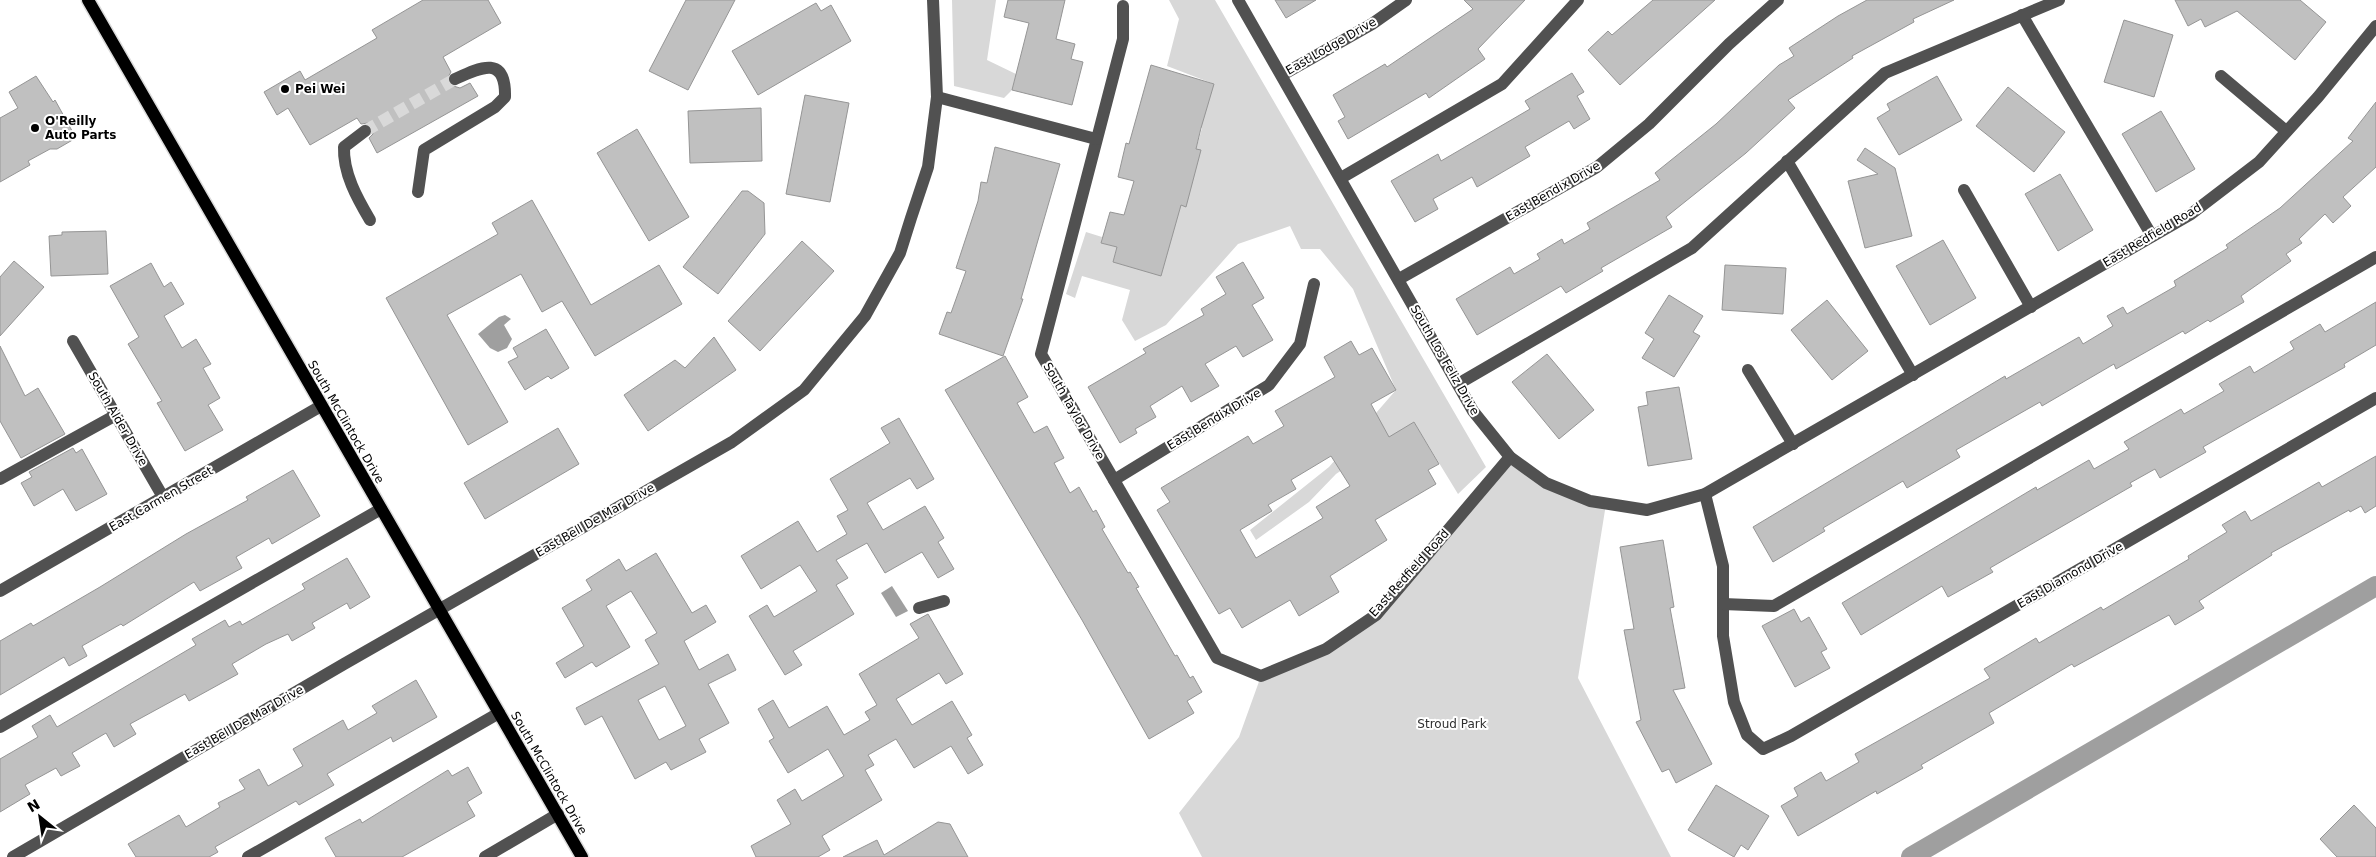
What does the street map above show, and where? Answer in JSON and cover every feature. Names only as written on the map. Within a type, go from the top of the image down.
[{"type":"main road","name":"South McClintock Drive","points":[[88,0],[582,857]]},
{"type":"street","name":"East Bell De Mar Drive","points":[[13,857],[732,442],[804,390],[865,316],[900,252],[928,167],[937,97],[933,0]]},
{"type":"street","name":"South Los Feliz Drive","points":[[1238,0],[1473,411],[1510,457],[1546,483],[1590,501],[1647,510],[1705,494]]},
{"type":"street","name":"East Lodge Drive","points":[[1282,75],[1372,24],[1406,0]]},
{"type":"street","points":[[1341,178],[1502,84],[1578,0]]},
{"type":"street","name":"East Bendix Drive","points":[[1399,279],[1597,167],[1650,124],[1728,44],[1778,0]]},
{"type":"street","points":[[1458,384],[1692,248],[1885,73],[2059,0]]},
{"type":"street","name":"South Taylor Drive","points":[[1123,6],[1123,39],[1041,354],[1217,658],[1261,676]]},
{"type":"street","points":[[2022,16],[2152,236]]},
{"type":"street","name":"East Redfield Road","points":[[1705,494],[2191,214],[2252,167],[2286,131],[2376,26]]},
{"type":"street","points":[[418,192],[424,150],[495,107],[505,97],[503,76],[493,68],[481,67],[456,79]]},
{"type":"street","points":[[2221,76],[2286,131]]},
{"type":"street","points":[[937,97],[1096,139]]},
{"type":"street","points":[[365,132],[344,147],[344,156],[348,178],[370,220]]},
{"type":"street","points":[[1787,162],[1912,375]]},
{"type":"street","points":[[1964,190],[2031,307]]},
{"type":"street","points":[[1705,494],[1723,566],[1723,604],[1774,606],[2376,257]]},
{"type":"street","name":"East Bendix Drive","points":[[1114,480],[1269,385],[1300,344],[1314,284]]},
{"type":"street","name":"South Alder Drive","points":[[73,341],[163,497]]},
{"type":"street","points":[[1748,370],[1793,444]]},
{"type":"street","name":"East Diamond Drive","points":[[1723,604],[1723,636],[1734,702],[1747,735],[1763,749],[1790,736],[2376,398]]},
{"type":"street","name":"East Carmen Street","points":[[0,591],[321,406]]},
{"type":"street","points":[[0,479],[116,414]]},
{"type":"street","name":"East Redfield Road","points":[[1261,676],[1326,649],[1376,615],[1510,457]]},
{"type":"street","points":[[0,727],[380,509]]},
{"type":"street","points":[[919,608],[944,602]]},
{"type":"street","points":[[248,857],[499,713]]},
{"type":"street","points":[[485,857],[558,814]]},
{"type":"green space","points":[[952,0],[996,0],[987,60],[1016,74],[1012,90],[1004,98],[954,86]]},
{"type":"green space","points":[[1169,0],[1215,0],[1486,467],[1458,494],[1414,422],[1336,474],[1309,502],[1256,540],[1250,530],[1329,467],[1396,390],[1353,289],[1320,249],[1301,249],[1290,226],[1238,244],[1166,325],[1135,341],[1122,320],[1130,290],[1082,276],[1075,298],[1066,294],[1086,232],[1102,237],[1101,243],[1117,247],[1113,262],[1161,275],[1202,128],[1191,125],[1214,84],[1167,66],[1179,19]]},
{"type":"green space","name":"Stroud Park","points":[[1510,457],[1546,483],[1606,504],[1578,678],[1671,857],[1202,857],[1179,813],[1239,737],[1261,676],[1326,649],[1376,615]]},
{"type":"shaded area","points":[[505,315],[511,319],[504,325],[512,339],[507,348],[498,352],[490,348],[478,334],[499,317]]},
{"type":"shaded area","points":[[892,586],[908,611],[896,617],[881,593]]},
{"type":"building","points":[[423,0],[488,0],[501,23],[443,57],[451,72],[447,79],[450,85],[460,88],[470,83],[478,96],[377,153],[369,138],[373,134],[372,126],[368,123],[361,124],[357,118],[310,145],[288,108],[277,115],[264,92],[300,71],[305,80],[377,38],[372,30]]},
{"type":"building","points":[[686,0],[735,0],[688,90],[649,71]]},
{"type":"building","points":[[1008,0],[1065,0],[1056,39],[1075,44],[1071,59],[1083,62],[1072,105],[1012,90],[1029,23],[1004,17]]},
{"type":"building","points":[[1275,0],[1316,0],[1286,18]]},
{"type":"building","points":[[1464,0],[1525,0],[1478,49],[1485,59],[1429,98],[1426,93],[1348,139],[1338,121],[1345,117],[1333,95],[1385,64],[1387,67],[1473,9]]},
{"type":"building","points":[[1653,0],[1715,0],[1620,85],[1588,50],[1608,31],[1612,35]]},
{"type":"building","points":[[1867,0],[1954,0],[1913,19],[1914,22],[1852,56],[1853,58],[1788,100],[1795,108],[1746,153],[1666,217],[1672,227],[1601,268],[1603,271],[1566,293],[1561,286],[1477,335],[1456,299],[1510,267],[1514,274],[1540,259],[1537,254],[1562,239],[1564,244],[1590,229],[1587,223],[1660,180],[1655,173],[1716,124],[1779,65],[1794,56],[1789,48],[1838,16]]},
{"type":"building","points":[[2175,0],[2300,0],[2326,22],[2295,60],[2237,11],[2205,27],[2201,19],[2188,26]]},
{"type":"building","points":[[816,3],[821,11],[831,5],[851,41],[758,95],[732,51]]},
{"type":"building","points":[[2124,20],[2173,35],[2154,97],[2104,82]]},
{"type":"building","points":[[1151,65],[1214,84],[1196,149],[1201,150],[1186,207],[1181,205],[1161,276],[1113,262],[1117,247],[1101,243],[1110,212],[1124,215],[1134,181],[1118,177],[1126,143],[1129,144]]},
{"type":"building","points":[[1572,73],[1584,92],[1577,96],[1590,119],[1574,129],[1569,121],[1525,147],[1530,156],[1477,187],[1472,177],[1433,199],[1438,209],[1415,222],[1391,181],[1438,154],[1441,161],[1530,109],[1525,101]]},
{"type":"building","name":"O'Reilly Auto Parts","points":[[36,76],[53,102],[55,100],[76,138],[57,149],[50,149],[28,161],[30,165],[0,182],[0,118],[18,108],[9,92]]},
{"type":"building","points":[[1937,76],[1962,120],[1899,155],[1877,118],[1890,110],[1887,104]]},
{"type":"building","points":[[2008,87],[2065,132],[2034,172],[1976,126]]},
{"type":"building","points":[[805,95],[849,103],[830,202],[786,194]]},
{"type":"building","points":[[2376,102],[2376,167],[2343,197],[2351,206],[2333,223],[2325,214],[2299,239],[2302,243],[2286,254],[2291,261],[2241,296],[2244,302],[2185,334],[2183,331],[2116,369],[2114,364],[2042,406],[2040,402],[1956,450],[1960,457],[1907,488],[1903,481],[1823,528],[1825,531],[1773,562],[1753,527],[2005,376],[2006,379],[2079,337],[2083,344],[2113,326],[2107,316],[2123,307],[2127,314],[2176,286],[2174,281],[2228,248],[2226,245],[2280,208],[2353,141],[2348,138]]},
{"type":"building","points":[[761,108],[762,161],[690,163],[688,111]]},
{"type":"building","points":[[2161,111],[2195,169],[2156,192],[2122,134]]},
{"type":"building","points":[[637,129],[689,217],[649,241],[597,153]]},
{"type":"building","points":[[995,147],[1060,164],[1021,299],[1023,299],[1003,356],[939,334],[947,312],[951,313],[966,271],[956,268],[978,201],[981,182],[987,183]]},
{"type":"building","points":[[1865,148],[1895,168],[1912,236],[1865,248],[1848,181],[1878,174],[1857,160]]},
{"type":"building","points":[[2060,174],[2093,230],[2058,251],[2025,194]]},
{"type":"building","points":[[742,191],[748,191],[764,203],[765,234],[718,294],[683,267]]},
{"type":"building","points":[[532,200],[591,305],[659,265],[682,304],[595,356],[562,301],[542,312],[521,274],[447,315],[508,422],[468,445],[386,298],[498,234],[492,223]]},
{"type":"building","points":[[106,231],[108,274],[51,276],[49,236],[62,235],[62,232]]},
{"type":"building","points":[[1943,240],[1976,298],[1930,325],[1896,266]]},
{"type":"building","points":[[802,241],[834,271],[760,351],[728,321]]},
{"type":"building","points":[[14,261],[44,287],[0,336],[0,277]]},
{"type":"building","points":[[1243,262],[1264,298],[1252,305],[1273,340],[1243,357],[1236,346],[1205,364],[1219,386],[1191,402],[1182,386],[1150,406],[1156,417],[1135,429],[1137,433],[1120,443],[1088,387],[1146,353],[1143,349],[1204,315],[1201,309],[1226,294],[1216,277]]},
{"type":"building","points":[[151,263],[164,287],[171,282],[184,304],[164,316],[182,348],[196,339],[211,364],[203,368],[220,398],[208,405],[223,430],[185,451],[157,403],[162,401],[128,344],[139,337],[110,286]]},
{"type":"building","points":[[1725,265],[1786,268],[1783,314],[1722,310]]},
{"type":"building","points":[[1669,295],[1703,316],[1693,332],[1700,336],[1674,377],[1642,358],[1654,339],[1645,333]]},
{"type":"building","points":[[1827,300],[1868,351],[1832,380],[1791,330]]},
{"type":"building","points":[[2376,302],[2376,345],[2344,364],[2345,367],[2203,447],[2206,452],[2160,478],[2155,469],[2130,483],[2132,486],[1990,568],[1993,572],[1948,597],[1942,586],[1861,635],[1842,603],[2036,487],[2037,490],[2089,460],[2094,469],[2129,449],[2124,442],[2181,409],[2184,414],[2224,391],[2219,384],[2250,366],[2254,373],[2294,349],[2290,342],[2320,324],[2325,332]]},
{"type":"building","points":[[546,329],[569,368],[551,379],[548,376],[525,390],[508,362],[518,357],[513,348]]},
{"type":"building","points":[[714,337],[736,370],[648,431],[624,395],[675,360],[685,368]]},
{"type":"building","points":[[1351,341],[1359,355],[1372,348],[1396,390],[1371,404],[1389,437],[1414,422],[1439,464],[1428,470],[1436,484],[1375,520],[1387,540],[1330,576],[1339,592],[1299,616],[1290,600],[1242,628],[1230,608],[1219,614],[1157,510],[1170,502],[1161,488],[1248,436],[1253,444],[1284,426],[1275,411],[1335,377],[1324,357]],"holes":[[[1331,456],[1350,486],[1316,507],[1323,518],[1256,558],[1240,530],[1272,511],[1268,505],[1296,489],[1291,480]]]},
{"type":"building","points":[[0,346],[25,396],[38,388],[65,434],[21,458],[0,421]]},
{"type":"building","points":[[1547,354],[1594,410],[1559,439],[1512,382]]},
{"type":"building","points":[[1005,356],[1028,397],[1017,403],[1034,433],[1047,426],[1064,458],[1054,463],[1070,493],[1079,487],[1093,512],[1096,510],[1105,527],[1102,529],[1128,573],[1130,572],[1139,587],[1136,588],[1175,656],[1177,655],[1190,678],[1193,676],[1202,692],[1187,701],[1194,713],[1149,739],[1082,620],[945,390]]},
{"type":"building","points":[[1679,387],[1692,459],[1648,466],[1638,407],[1648,405],[1646,392]]},
{"type":"building","points":[[899,418],[934,479],[917,489],[910,478],[867,503],[883,530],[925,506],[944,538],[938,542],[954,569],[938,578],[922,552],[885,573],[867,543],[836,560],[848,578],[836,585],[854,614],[793,651],[802,665],[785,675],[749,616],[767,605],[774,617],[817,591],[800,565],[761,589],[741,556],[798,521],[817,552],[847,534],[837,516],[848,510],[830,479],[890,443],[881,428]]},
{"type":"building","points":[[558,428],[579,464],[485,519],[464,483]]},
{"type":"building","points":[[73,448],[76,453],[82,449],[107,494],[76,511],[63,489],[34,506],[21,483],[32,477],[29,472]]},
{"type":"building","points":[[2376,456],[2376,506],[2365,513],[2361,506],[2350,512],[2349,510],[2271,553],[2272,555],[2199,601],[2204,608],[2175,625],[2169,615],[2074,667],[2072,664],[1989,713],[1994,723],[1921,765],[1923,768],[1877,794],[1876,791],[1798,836],[1781,806],[1798,796],[1794,788],[1821,772],[1826,781],[1859,762],[1855,754],[1990,678],[1984,669],[2036,638],[2039,643],[2101,607],[2103,610],[2189,559],[2188,556],[2227,532],[2222,525],[2245,511],[2251,521],[2319,482],[2322,487]]},
{"type":"building","points":[[293,470],[320,516],[272,544],[269,538],[236,557],[242,568],[200,591],[194,582],[123,626],[121,624],[82,646],[87,656],[69,666],[64,657],[0,695],[0,641],[31,623],[33,626],[100,587],[186,534],[248,500],[246,497]]},
{"type":"building","points":[[1663,540],[1674,607],[1670,608],[1685,688],[1673,690],[1712,764],[1676,783],[1669,769],[1662,772],[1636,722],[1641,720],[1624,630],[1634,629],[1620,547]]},
{"type":"building","points":[[656,553],[692,613],[706,605],[716,622],[684,641],[699,670],[728,654],[736,670],[708,684],[729,723],[699,739],[706,752],[671,770],[666,762],[635,779],[602,716],[585,725],[576,708],[659,664],[645,640],[657,633],[631,591],[606,606],[630,647],[596,667],[592,662],[565,678],[556,663],[584,646],[562,608],[592,590],[586,580],[619,559],[626,571]],"holes":[[[665,686],[686,726],[659,740],[638,700]]]},
{"type":"building","points":[[347,558],[370,597],[350,609],[347,603],[312,623],[315,628],[292,641],[288,634],[266,644],[232,664],[238,674],[189,701],[185,694],[130,724],[136,734],[114,747],[106,733],[72,753],[80,766],[61,776],[56,768],[25,785],[30,794],[0,812],[0,759],[38,737],[32,726],[50,715],[57,727],[196,645],[192,639],[225,620],[229,627],[240,621],[242,625],[305,589],[302,584]]},
{"type":"building","points":[[1794,609],[1801,622],[1809,617],[1827,649],[1821,652],[1830,668],[1795,687],[1762,626]]},
{"type":"building","points":[[928,614],[963,674],[946,684],[939,673],[896,699],[912,725],[952,701],[972,735],[967,738],[983,765],[968,774],[951,746],[914,768],[896,739],[868,755],[874,765],[865,770],[882,800],[822,836],[830,850],[818,857],[756,857],[751,846],[791,824],[777,800],[795,789],[802,801],[844,776],[828,749],[788,773],[769,741],[774,738],[758,709],[773,700],[789,728],[827,706],[844,735],[870,720],[865,712],[877,705],[859,674],[919,638],[910,624]]},
{"type":"building","points":[[416,680],[437,717],[393,742],[391,737],[327,774],[334,785],[299,805],[296,801],[215,847],[218,852],[209,857],[136,857],[128,844],[179,815],[186,827],[220,807],[218,803],[245,789],[239,780],[259,769],[268,786],[303,766],[293,749],[343,720],[348,730],[377,713],[372,706]]},
{"type":"building","points":[[468,767],[482,793],[467,802],[475,816],[402,857],[336,857],[325,838],[360,819],[362,823],[448,770],[452,776]]},
{"type":"building","points":[[1716,785],[1769,816],[1748,850],[1741,845],[1734,857],[1688,830]]},
{"type":"building","points":[[2354,805],[2376,828],[2376,857],[2337,857],[2320,839]]},
{"type":"building","points":[[938,822],[950,824],[968,857],[843,857],[877,840],[884,855]]},
{"type":"waterway","points":[[1911,857],[2376,586]]},
{"type":"tunnel","points":[[365,131],[455,79]]},
{"type":"place","name":"Pei Wei","points":[[285,89]]},
{"type":"place","name":"O'Reilly Auto Parts","points":[[35,128]]}]
